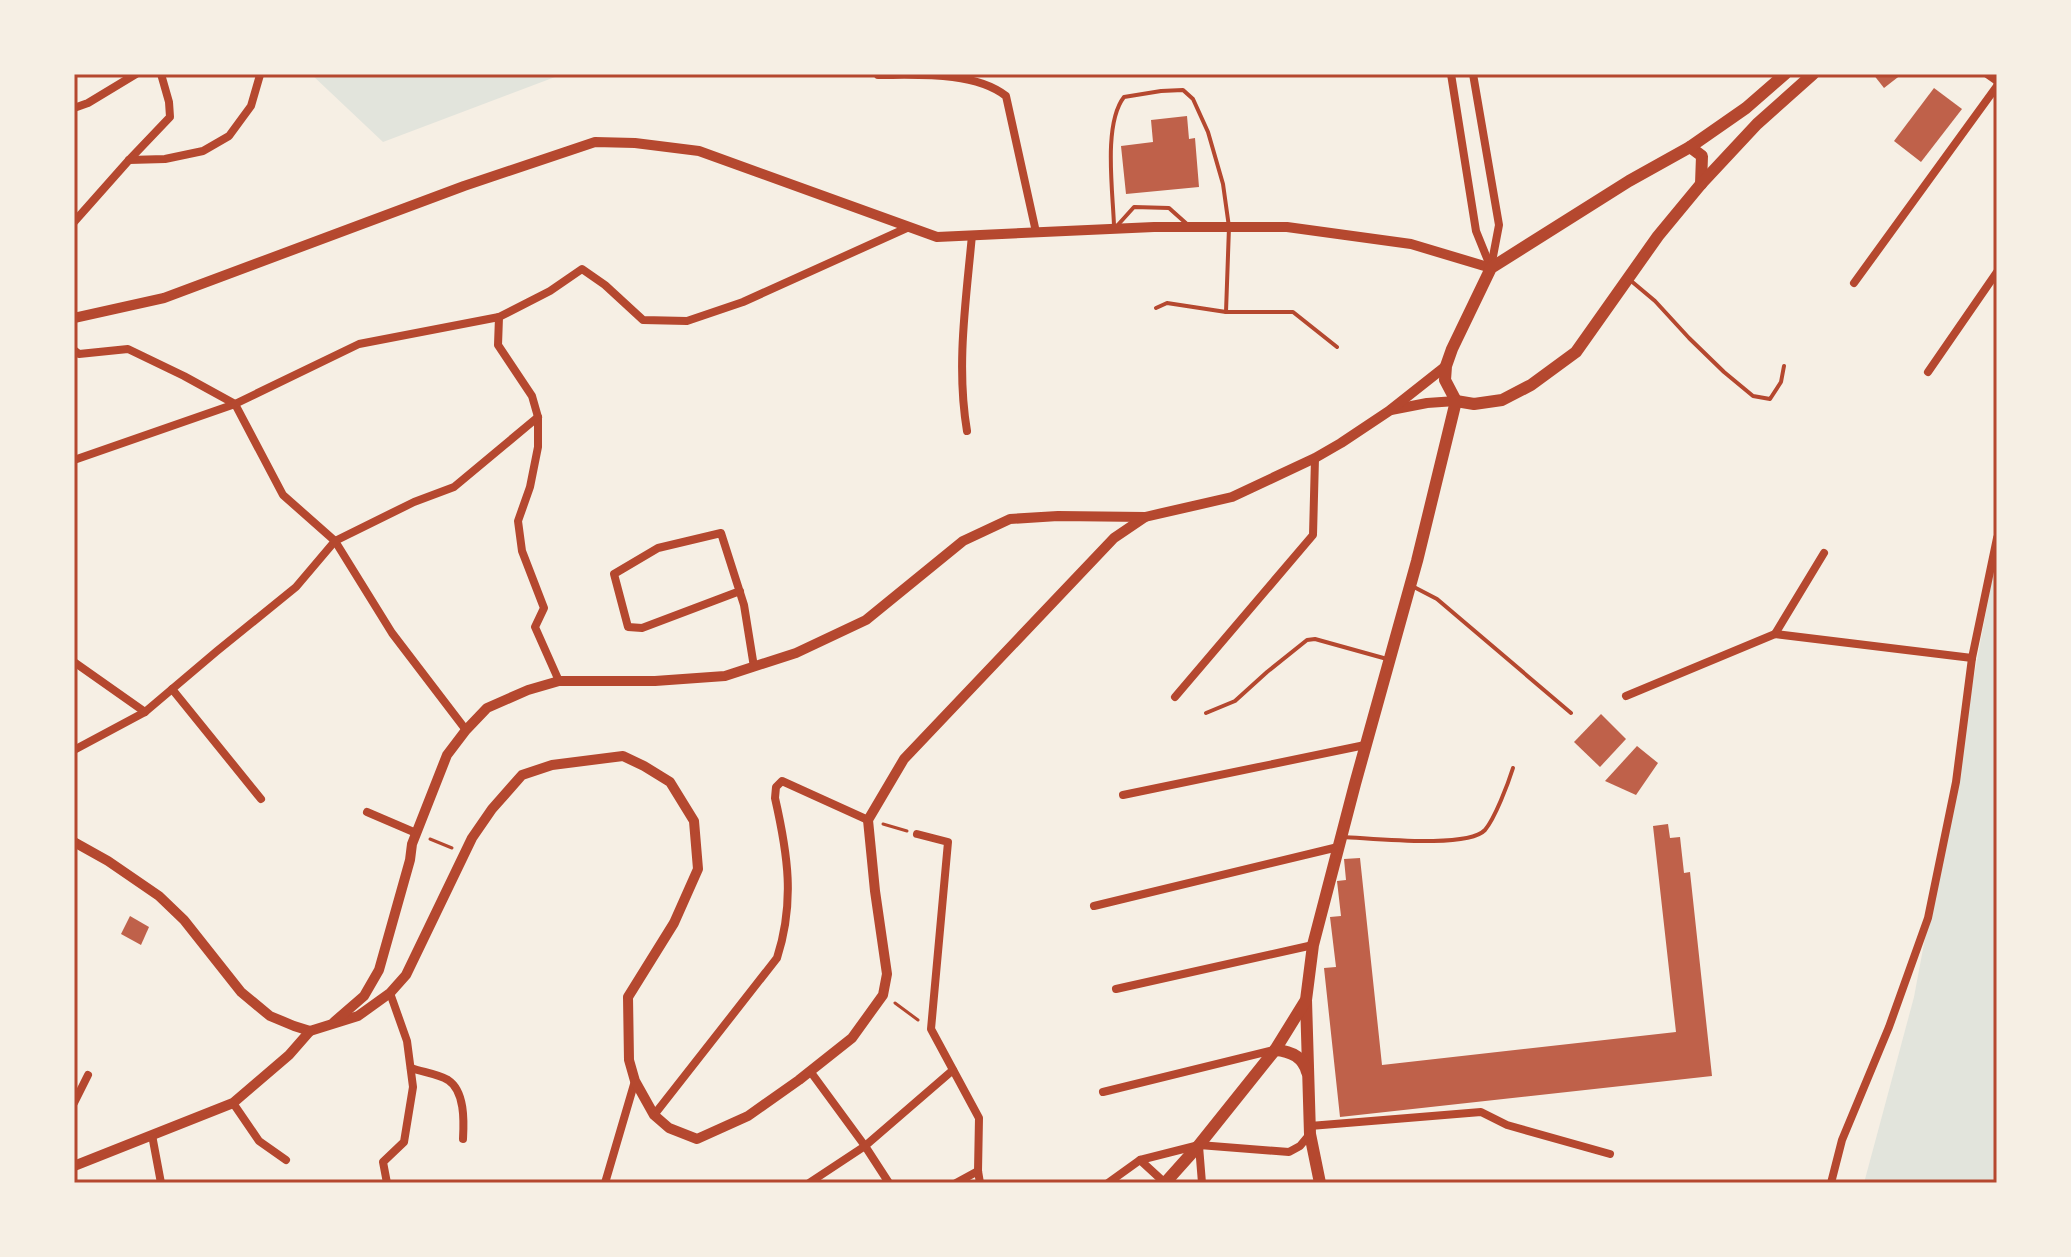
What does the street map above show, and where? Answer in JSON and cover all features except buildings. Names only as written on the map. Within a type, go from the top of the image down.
[{"type":"main road","points":[[1320,1183],[1310,1130],[1306,1000],[1313,945],[1456,401],[1445,380],[1452,349],[1491,268],[1629,181],[1690,147],[1746,108],[1785,74]]},
{"type":"main road","points":[[1456,401],[1474,404],[1502,400],[1531,385],[1576,352],[1658,236],[1701,184],[1757,124],[1813,74]]},
{"type":"main road","points":[[1690,147],[1702,156],[1701,184]]},
{"type":"main road","points":[[1165,1183],[1275,1050],[1306,1000]]},
{"type":"main road","points":[[1275,1050],[1290,1051],[1298,1057],[1305,1063],[1309,1079]]},
{"type":"street","points":[[74,108],[136,74]]},
{"type":"street","points":[[74,222],[170,117],[161,74]]},
{"type":"street","points":[[1451,74],[1476,231],[1491,268]]},
{"type":"street","points":[[1473,74],[1499,225],[1491,268]]},
{"type":"street","points":[[1854,283],[1997,84],[1987,74]]},
{"type":"street","points":[[129,160],[165,159],[203,151],[229,136],[251,106],[260,75]]},
{"type":"street","points":[[878,75],[927,75],[973,81],[995,87],[1006,96],[1036,232]]},
{"type":"street","points":[[74,318],[164,298],[464,186],[595,142],[635,143],[699,151],[937,237],[1114,229],[1287,227],[1411,244],[1491,268]]},
{"type":"street","points":[[74,460],[235,404],[359,344],[499,317],[550,291],[582,269],[605,285],[643,320],[687,321],[743,302],[909,227]]},
{"type":"street","points":[[967,431],[961,373],[972,235]]},
{"type":"street","points":[[1928,372],[1997,272]]},
{"type":"street","points":[[499,317],[498,345],[532,396],[538,417],[536,460],[518,521],[522,551],[544,608],[535,627],[559,681]]},
{"type":"street","points":[[74,350],[79,354],[128,349],[235,404],[283,495],[335,541],[392,633],[466,730]]},
{"type":"street","points":[[333,1023],[364,996],[379,970],[416,833],[447,755],[487,708],[528,690],[559,681],[655,681],[725,676],[796,653],[866,620],[963,541],[1010,519],[1145,517],[1232,497],[1315,458],[1389,411],[1446,366]]},
{"type":"street","points":[[1389,411],[1456,401]]},
{"type":"street","points":[[74,750],[145,712],[296,587],[335,541],[414,502],[454,487],[538,417]]},
{"type":"street","points":[[1175,697],[1313,535],[1315,458]]},
{"type":"street","points":[[74,1166],[233,1103],[289,1055],[310,1031],[358,1016],[390,993],[406,975],[472,838],[522,775],[552,765],[623,756],[670,782],[694,821],[698,869],[674,923],[628,997],[629,1060],[635,1081],[654,1115],[669,1128],[697,1139],[748,1116],[852,1038],[883,995],[887,974],[868,820],[904,759],[1114,538],[1145,517]]},
{"type":"street","points":[[740,591],[642,628],[628,627],[614,574],[658,548],[721,533],[740,591],[744,605],[754,667]]},
{"type":"street","points":[[1831,1183],[1842,1140],[1889,1027],[1928,918],[1956,782],[1972,658],[1997,538]]},
{"type":"street","points":[[1775,634],[1824,553]]},
{"type":"street","points":[[1626,696],[1775,634],[1972,658]]},
{"type":"street","points":[[74,662],[145,712]]},
{"type":"street","points":[[172,689],[261,799]]},
{"type":"street","points":[[1123,795],[1365,745]]},
{"type":"street","points":[[654,1115],[777,958],[786,931],[789,874],[775,798],[776,787],[782,781],[868,820]]},
{"type":"street","points":[[367,812],[416,833]]},
{"type":"street","points":[[917,834],[948,842],[931,1029],[979,1118],[980,1183]]},
{"type":"street","points":[[74,842],[159,896],[184,920],[241,992],[270,1016],[310,1031]]},
{"type":"street","points":[[1094,906],[1339,842]]},
{"type":"street","points":[[1116,989],[1313,945]]},
{"type":"street","points":[[387,1183],[383,1162],[404,1142],[413,1087],[407,1041],[390,993]]},
{"type":"street","points":[[1103,1092],[1275,1050]]},
{"type":"street","points":[[411,1068],[449,1080],[458,1093],[464,1116],[463,1139]]},
{"type":"street","points":[[809,1183],[865,1146],[953,1070]]},
{"type":"street","points":[[810,1071],[889,1183]]},
{"type":"street","points":[[74,1103],[88,1075]]},
{"type":"street","points":[[605,1183],[635,1081]]},
{"type":"street","points":[[233,1103],[259,1141],[286,1160]]},
{"type":"street","points":[[1108,1183],[1140,1160],[1199,1145],[1289,1152],[1300,1146],[1310,1130],[1481,1112],[1507,1125],[1610,1154]]},
{"type":"street","points":[[152,1135],[161,1183]]},
{"type":"street","points":[[1199,1145],[1202,1183]]},
{"type":"street","points":[[1140,1160],[1165,1183]]},
{"type":"street","points":[[956,1183],[978,1171]]},
{"type":"lane","points":[[1114,229],[1111,139],[1117,106],[1124,97],[1183,90],[1193,99],[1208,132],[1223,184],[1229,227],[1226,312]]},
{"type":"lane","points":[[1114,229],[1134,207],[1169,208],[1189,227]]},
{"type":"lane","points":[[1628,279],[1753,396],[1770,399],[1781,382],[1784,366]]},
{"type":"lane","points":[[1156,308],[1167,303],[1226,312],[1293,312],[1337,347]]},
{"type":"lane","points":[[1410,584],[1437,599],[1571,713]]},
{"type":"lane","points":[[1206,713],[1235,701],[1307,640],[1315,639],[1389,659]]},
{"type":"lane","points":[[1339,842],[1450,841],[1474,836],[1484,831],[1506,790],[1513,768]]},
{"type":"path","points":[[868,820],[917,834]]},
{"type":"path","points":[[430,839],[459,850]]},
{"type":"path","points":[[883,995],[931,1029]]},
{"type":"shaded area","points":[[311,74],[563,74],[383,142]]},
{"type":"shaded area","points":[[1997,553],[1997,1183],[1864,1183],[1914,997]]}]
